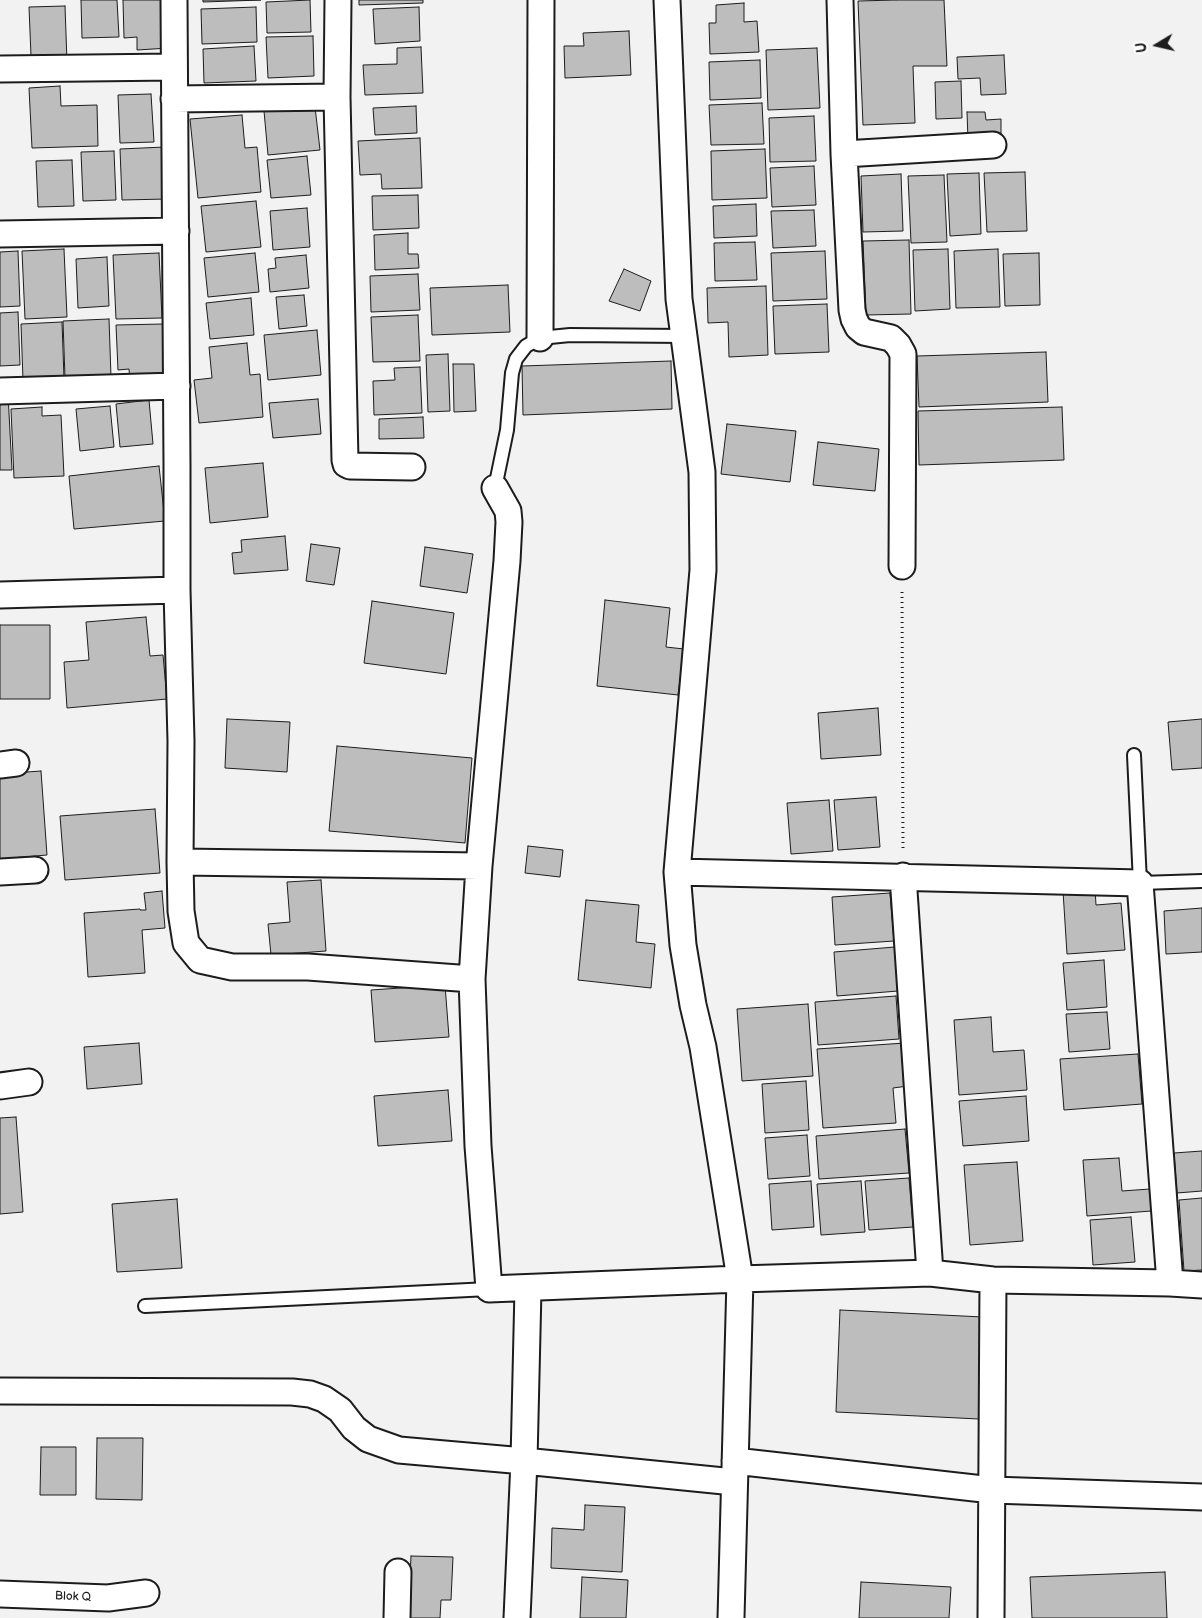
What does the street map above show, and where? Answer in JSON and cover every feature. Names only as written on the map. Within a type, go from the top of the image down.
[{"type":"street","points":[[174,0],[177,590],[181,741],[180,862],[181,911],[186,943],[200,960],[232,967],[308,967],[472,979]]},
{"type":"street","points":[[338,0],[337,98],[345,460],[346,464],[350,466],[412,467]]},
{"type":"street","points":[[540,338],[541,0]]},
{"type":"street","points":[[667,0],[679,299],[702,472],[703,570],[677,872],[683,945],[693,1005],[703,1047],[740,1279],[731,1618]]},
{"type":"street","points":[[840,0],[844,154],[852,310],[858,327],[864,332],[891,338],[903,354],[902,566]]},
{"type":"street","points":[[0,69],[174,67]]},
{"type":"street","points":[[174,99],[337,98]]},
{"type":"street","points":[[844,154],[993,145]]},
{"type":"street","points":[[0,234],[176,231]]},
{"type":"street","points":[[0,391],[177,386]]},
{"type":"street","points":[[495,488],[508,511],[509,532],[479,866],[472,979],[478,1146],[490,1289],[930,1273],[993,1280],[1202,1285]]},
{"type":"street","points":[[0,596],[177,590]]},
{"type":"street","points":[[180,862],[479,866]]},
{"type":"street","points":[[0,872],[35,870]]},
{"type":"street","points":[[677,872],[1140,883],[1170,1283]]},
{"type":"street","points":[[903,876],[930,1273]]},
{"type":"street","points":[[0,1086],[29,1082]]},
{"type":"street","points":[[991,1618],[993,1280]]},
{"type":"street","points":[[518,1618],[528,1289]]},
{"type":"street","points":[[0,1391],[292,1392],[310,1394],[324,1399],[340,1410],[354,1428],[368,1439],[400,1450],[524,1461],[735,1471],[992,1490],[1202,1497]]},
{"type":"street","points":[[397,1618],[398,1572]]},
{"type":"street","name":"Blok Q","points":[[0,1594],[108,1598],[146,1593]]},
{"type":"lane","points":[[495,488],[507,430],[512,373],[516,359],[526,346],[540,338],[570,335],[685,336]]},
{"type":"lane","points":[[1134,755],[1140,883],[1202,881]]},
{"type":"lane","points":[[144,1306],[490,1289]]},
{"type":"path","points":[[902,566],[903,876]]},
{"type":"building","points":[[81,0],[117,0],[119,37],[82,38]]},
{"type":"building","points":[[123,0],[167,0],[169,48],[137,50],[137,37],[124,38]]},
{"type":"building","points":[[203,0],[261,0],[203,2]]},
{"type":"building","points":[[310,0],[311,32],[267,33],[266,2]]},
{"type":"building","points":[[359,0],[423,0],[423,3],[359,5]]},
{"type":"building","points":[[944,0],[947,66],[913,66],[915,123],[863,125],[858,1]]},
{"type":"building","points":[[744,3],[744,22],[757,21],[759,52],[710,54],[709,23],[716,23],[716,5]]},
{"type":"building","points":[[65,6],[67,62],[45,62],[45,55],[31,56],[29,7]]},
{"type":"building","points":[[256,7],[257,42],[202,44],[201,9]]},
{"type":"building","points":[[419,7],[420,41],[375,44],[373,9]]},
{"type":"building","points":[[629,31],[631,75],[565,78],[564,46],[584,46],[583,33]]},
{"type":"building","points":[[313,36],[314,76],[268,78],[266,37]]},
{"type":"building","points":[[254,46],[256,81],[204,83],[203,49]]},
{"type":"building","points":[[421,47],[423,93],[365,95],[363,65],[397,64],[397,48]]},
{"type":"building","points":[[817,48],[820,108],[768,110],[766,50]]},
{"type":"building","points":[[1004,55],[1006,94],[981,95],[980,78],[958,79],[957,57]]},
{"type":"building","points":[[760,60],[761,98],[710,100],[709,62]]},
{"type":"building","points":[[961,81],[962,118],[936,119],[935,82]]},
{"type":"building","points":[[60,86],[61,106],[97,105],[98,146],[32,148],[29,88]]},
{"type":"building","points":[[151,94],[154,142],[120,143],[118,95]]},
{"type":"building","points":[[762,103],[764,144],[711,145],[709,105]]},
{"type":"building","points":[[416,106],[417,133],[375,135],[373,108]]},
{"type":"building","points":[[315,107],[320,150],[268,155],[264,111]]},
{"type":"building","points":[[967,112],[985,112],[986,120],[1001,119],[1001,139],[968,140]]},
{"type":"building","points":[[242,115],[245,148],[257,147],[261,192],[198,198],[190,119]]},
{"type":"building","points":[[814,116],[816,161],[770,162],[769,118]]},
{"type":"building","points":[[420,138],[422,188],[382,189],[381,174],[360,175],[358,141]]},
{"type":"building","points":[[165,147],[167,199],[122,200],[120,149]]},
{"type":"building","points":[[765,149],[767,198],[712,200],[711,151]]},
{"type":"building","points":[[114,151],[116,200],[83,201],[81,152]]},
{"type":"building","points":[[307,156],[311,195],[271,198],[267,160]]},
{"type":"building","points":[[72,160],[74,206],[38,207],[36,161]]},
{"type":"building","points":[[814,166],[816,205],[772,207],[770,168]]},
{"type":"building","points":[[1025,172],[1027,231],[987,232],[984,173]]},
{"type":"building","points":[[979,173],[981,234],[950,236],[947,174]]},
{"type":"building","points":[[901,174],[903,231],[863,232],[861,176]]},
{"type":"building","points":[[944,175],[947,242],[911,243],[908,176]]},
{"type":"building","points":[[418,195],[419,228],[373,230],[372,196]]},
{"type":"building","points":[[256,201],[261,247],[206,252],[201,206]]},
{"type":"building","points":[[756,204],[757,236],[714,238],[713,206]]},
{"type":"building","points":[[307,208],[310,247],[273,250],[270,211]]},
{"type":"building","points":[[814,210],[816,246],[773,248],[771,211]]},
{"type":"building","points":[[408,233],[408,254],[418,254],[419,268],[375,270],[374,235]]},
{"type":"building","points":[[909,240],[911,314],[866,315],[863,241]]},
{"type":"building","points":[[755,242],[757,280],[715,281],[714,243]]},
{"type":"building","points":[[64,249],[67,317],[25,319],[22,251]]},
{"type":"building","points":[[948,249],[950,309],[915,311],[913,250]]},
{"type":"building","points":[[998,249],[1000,307],[956,308],[954,251]]},
{"type":"building","points":[[18,251],[20,306],[0,307],[0,252]]},
{"type":"building","points":[[825,251],[827,299],[773,301],[771,253]]},
{"type":"building","points":[[159,253],[162,318],[116,319],[113,255]]},
{"type":"building","points":[[255,253],[259,292],[208,297],[204,258]]},
{"type":"building","points":[[1039,253],[1040,305],[1005,306],[1003,254]]},
{"type":"building","points":[[306,255],[309,288],[270,292],[268,269],[276,268],[275,258]]},
{"type":"building","points":[[107,257],[109,306],[78,308],[76,259]]},
{"type":"building","points":[[624,269],[651,281],[640,311],[609,301]]},
{"type":"building","points":[[418,274],[420,310],[371,312],[370,276]]},
{"type":"building","points":[[508,285],[510,332],[432,335],[430,288]]},
{"type":"building","points":[[766,286],[768,355],[729,357],[728,322],[708,323],[707,288]]},
{"type":"building","points":[[304,295],[307,326],[279,329],[276,297]]},
{"type":"building","points":[[251,298],[254,335],[210,339],[206,303]]},
{"type":"building","points":[[827,304],[829,352],[775,354],[773,306]]},
{"type":"building","points":[[18,312],[20,365],[0,366],[0,313]]},
{"type":"building","points":[[418,315],[420,361],[373,362],[371,317]]},
{"type":"building","points":[[109,319],[111,377],[65,378],[63,321]]},
{"type":"building","points":[[62,322],[64,379],[23,380],[21,324]]},
{"type":"building","points":[[163,324],[165,381],[130,382],[129,369],[118,370],[116,325]]},
{"type":"building","points":[[317,330],[321,375],[268,380],[264,335]]},
{"type":"building","points":[[247,343],[250,375],[260,374],[263,417],[199,423],[194,380],[212,378],[209,347]]},
{"type":"building","points":[[1046,352],[1048,402],[919,407],[917,356]]},
{"type":"building","points":[[448,354],[450,411],[428,412],[426,355]]},
{"type":"building","points":[[671,361],[672,409],[523,415],[522,366]]},
{"type":"building","points":[[453,364],[474,364],[476,411],[454,412]]},
{"type":"building","points":[[420,367],[422,413],[374,415],[373,381],[395,380],[394,368]]},
{"type":"building","points":[[8,394],[12,470],[0,470],[0,395]]},
{"type":"building","points":[[318,399],[321,434],[273,438],[269,403]]},
{"type":"building","points":[[149,400],[153,444],[120,447],[116,404]]},
{"type":"building","points":[[110,406],[114,447],[80,451],[76,409]]},
{"type":"building","points":[[42,407],[42,416],[61,415],[64,476],[14,478],[11,409]]},
{"type":"building","points":[[1062,407],[1064,460],[919,465],[918,411]]},
{"type":"building","points":[[423,417],[424,438],[379,439],[379,419]]},
{"type":"building","points":[[727,424],[796,431],[790,482],[721,474]]},
{"type":"building","points":[[818,442],[879,449],[875,491],[813,485]]},
{"type":"building","points":[[263,463],[268,517],[210,523],[205,468]]},
{"type":"building","points":[[159,466],[165,521],[74,529],[69,476]]},
{"type":"building","points":[[285,536],[288,570],[234,574],[232,553],[242,552],[241,540]]},
{"type":"building","points":[[311,544],[340,548],[334,585],[306,581]]},
{"type":"building","points":[[425,547],[473,554],[467,593],[420,586]]},
{"type":"building","points":[[605,600],[670,608],[666,647],[684,649],[678,695],[597,686]]},
{"type":"building","points":[[372,601],[454,613],[446,674],[364,663]]},
{"type":"building","points":[[146,617],[150,656],[163,655],[167,699],[67,708],[64,662],[89,660],[86,622]]},
{"type":"building","points":[[0,625],[50,625],[50,699],[0,699]]},
{"type":"building","points":[[878,708],[881,755],[821,759],[818,713]]},
{"type":"building","points":[[227,719],[290,722],[287,772],[225,768]]},
{"type":"building","points":[[1202,719],[1202,768],[1172,770],[1168,722]]},
{"type":"building","points":[[337,746],[472,758],[465,843],[329,831]]},
{"type":"building","points":[[41,771],[47,855],[0,859],[0,774]]},
{"type":"building","points":[[876,797],[880,847],[838,850],[834,800]]},
{"type":"building","points":[[829,800],[833,851],[791,854],[787,803]]},
{"type":"building","points":[[155,809],[160,873],[65,880],[60,816]]},
{"type":"building","points":[[528,846],[563,850],[560,877],[525,873]]},
{"type":"building","points":[[321,880],[326,951],[271,955],[268,924],[290,922],[287,882]]},
{"type":"building","points":[[1095,888],[1096,905],[1121,903],[1125,950],[1067,954],[1063,891]]},
{"type":"building","points":[[162,891],[165,928],[142,930],[145,973],[88,977],[84,913],[146,910],[144,893]]},
{"type":"building","points":[[890,893],[894,941],[835,945],[832,897]]},
{"type":"building","points":[[586,900],[639,905],[636,942],[655,944],[651,988],[578,980]]},
{"type":"building","points":[[1202,908],[1202,952],[1166,954],[1164,911]]},
{"type":"building","points":[[895,947],[898,991],[837,996],[834,952]]},
{"type":"building","points":[[1104,960],[1107,1007],[1067,1010],[1063,963]]},
{"type":"building","points":[[445,985],[449,1037],[375,1042],[371,990]]},
{"type":"building","points":[[896,996],[899,1039],[818,1045],[815,1002]]},
{"type":"building","points":[[808,1004],[813,1076],[742,1081],[737,1009]]},
{"type":"building","points":[[1107,1012],[1110,1049],[1069,1052],[1066,1014]]},
{"type":"building","points":[[991,1017],[993,1052],[1024,1050],[1027,1090],[959,1095],[954,1020]]},
{"type":"building","points":[[139,1043],[142,1084],[87,1089],[84,1047]]},
{"type":"building","points":[[905,1043],[908,1086],[893,1088],[896,1123],[823,1128],[817,1049]]},
{"type":"building","points":[[1138,1054],[1142,1104],[1064,1110],[1060,1059]]},
{"type":"building","points":[[806,1081],[809,1130],[765,1133],[762,1084]]},
{"type":"building","points":[[448,1090],[452,1141],[378,1146],[374,1096]]},
{"type":"building","points":[[1026,1096],[1029,1141],[963,1146],[959,1101]]},
{"type":"building","points":[[16,1117],[23,1212],[0,1214],[0,1118]]},
{"type":"building","points":[[905,1129],[909,1173],[819,1179],[816,1136]]},
{"type":"building","points":[[807,1135],[810,1176],[768,1179],[765,1138]]},
{"type":"building","points":[[1202,1151],[1202,1191],[1177,1193],[1174,1153]]},
{"type":"building","points":[[1119,1158],[1122,1191],[1150,1189],[1151,1211],[1087,1216],[1083,1160]]},
{"type":"building","points":[[1017,1162],[1023,1241],[970,1245],[964,1165]]},
{"type":"building","points":[[909,1178],[913,1227],[869,1230],[865,1181]]},
{"type":"building","points":[[811,1181],[814,1227],[772,1230],[769,1184]]},
{"type":"building","points":[[861,1181],[865,1232],[821,1235],[817,1184]]},
{"type":"building","points":[[1202,1198],[1202,1270],[1184,1271],[1179,1200]]},
{"type":"building","points":[[177,1199],[182,1268],[117,1272],[112,1204]]},
{"type":"building","points":[[1131,1217],[1135,1262],[1093,1265],[1090,1220]]},
{"type":"building","points":[[840,1310],[983,1317],[979,1419],[836,1412]]},
{"type":"building","points":[[97,1438],[143,1438],[142,1500],[96,1499]]},
{"type":"building","points":[[41,1447],[76,1447],[76,1495],[40,1495]]},
{"type":"building","points":[[585,1505],[625,1507],[622,1572],[551,1568],[552,1528],[584,1530]]},
{"type":"building","points":[[411,1556],[453,1557],[451,1600],[441,1600],[440,1618],[408,1618]]},
{"type":"building","points":[[1165,1572],[1167,1618],[1032,1618],[1030,1577]]},
{"type":"building","points":[[582,1577],[628,1580],[626,1618],[580,1618]]},
{"type":"building","points":[[861,1582],[951,1587],[949,1618],[859,1618]]}]
